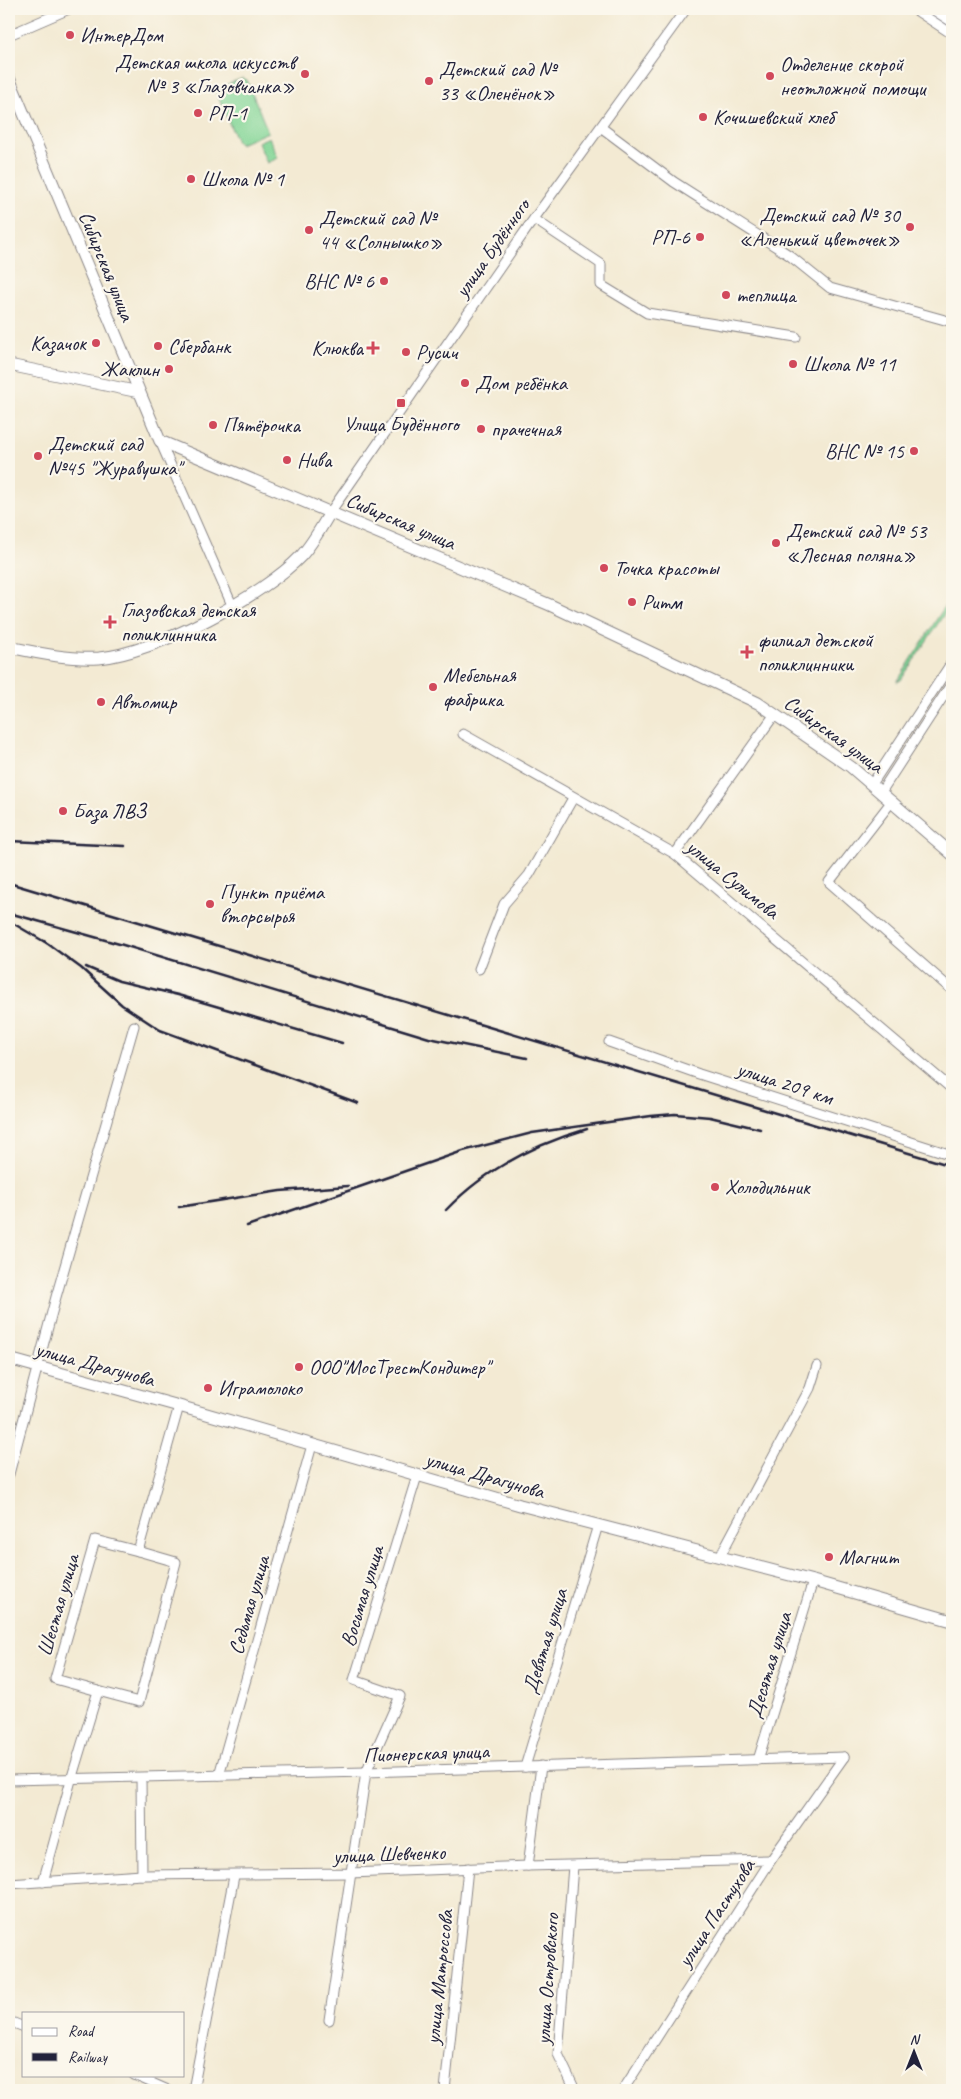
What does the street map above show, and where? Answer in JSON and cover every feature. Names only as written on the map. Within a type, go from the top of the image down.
[{"type":"main road","name":"Сибирская улица","points":[[9,78],[160,441],[331,511],[550,605],[758,702],[877,788],[952,854]]},
{"type":"main road","points":[[9,365],[139,392]]},
{"type":"main road","points":[[9,646],[59,656],[82,658],[124,653],[176,634],[232,605],[289,568],[303,554],[331,511]]},
{"type":"main road","name":"улица Драгунова","points":[[9,1359],[179,1406],[417,1476],[598,1526],[813,1581],[952,1621]]},
{"type":"street","points":[[9,35],[69,9]]},
{"type":"street","name":"улица Будённого","points":[[331,511],[534,219],[602,128],[686,9]]},
{"type":"street","points":[[914,9],[952,34]]},
{"type":"street","points":[[932,9],[952,22]]},
{"type":"street","points":[[602,128],[674,182],[790,255],[830,288],[952,322]]},
{"type":"street","points":[[534,219],[601,264],[601,286],[647,313],[796,337]]},
{"type":"street","points":[[160,441],[232,605]]},
{"type":"street","points":[[877,788],[952,662]]},
{"type":"street","points":[[877,788],[952,683]]},
{"type":"street","points":[[675,854],[775,714]]},
{"type":"street","name":"улица Сулимова","points":[[463,734],[573,798],[675,854],[952,1089]]},
{"type":"street","points":[[479,970],[504,904],[529,876],[573,798]]},
{"type":"street","points":[[892,801],[829,882],[952,990]]},
{"type":"street","points":[[9,1474],[37,1368],[134,1026]]},
{"type":"street","name":"улица 209 км","points":[[609,1042],[699,1074],[952,1155]]},
{"type":"street","points":[[720,1556],[810,1388],[817,1366]]},
{"type":"street","points":[[138,1551],[179,1406]]},
{"type":"street","name":"Седьмая улица","points":[[219,1775],[312,1445]]},
{"type":"street","name":"Восьмая улица","points":[[366,1772],[400,1696],[354,1680],[417,1476]]},
{"type":"street","name":"Девятая улица","points":[[525,1767],[598,1526]]},
{"type":"street","name":"Шестая улица","points":[[95,1540],[138,1551],[176,1562],[139,1702],[55,1679],[95,1540]]},
{"type":"street","name":"Десятая улица","points":[[758,1760],[813,1581]]},
{"type":"street","points":[[43,1882],[98,1691]]},
{"type":"street","name":"Пионерская улица","points":[[9,1780],[71,1780],[844,1758]]},
{"type":"street","name":"улица Пастухова","points":[[623,2090],[771,1860],[844,1758]]},
{"type":"street","points":[[528,1866],[541,1766]]},
{"type":"street","points":[[328,2020],[366,1772]]},
{"type":"street","points":[[141,1778],[142,1875]]},
{"type":"street","name":"улица Шевченко","points":[[9,1884],[142,1875],[234,1876],[771,1860]]},
{"type":"street","name":"улица Островского","points":[[573,1866],[558,2054],[575,2090]]},
{"type":"street","name":"улица Матроссова","points":[[445,2090],[468,1868]]},
{"type":"street","points":[[193,2090],[234,1876]]},
{"type":"street","points":[[9,2021],[22,2026]]},
{"type":"street","points":[[136,2076],[168,2090]]},
{"type":"green space","points":[[242,78],[247,80],[268,132],[240,144],[237,142],[217,94],[219,88]]},
{"type":"green space","points":[[269,137],[278,158],[267,163],[258,142]]},
{"type":"green space","points":[[952,595],[952,602],[901,680],[897,682]]},
{"type":"railway","points":[[9,841],[125,846]]},
{"type":"railway","points":[[9,883],[952,1166]]},
{"type":"railway","points":[[9,913],[123,945],[429,1038],[527,1058]]},
{"type":"railway","points":[[9,921],[50,945]]},
{"type":"railway","points":[[44,941],[81,968],[122,1005],[160,1030],[358,1103]]},
{"type":"railway","points":[[86,967],[119,981],[178,995],[342,1043]]},
{"type":"railway","points":[[247,1226],[463,1151],[532,1133],[675,1114],[710,1117],[760,1129]]},
{"type":"railway","points":[[446,1210],[477,1182],[511,1160],[567,1135],[587,1129]]},
{"type":"railway","points":[[179,1207],[280,1191],[348,1186]]},
{"type":"place","name":"ИнтерДом","points":[[70,35]]},
{"type":"place","name":"Детская школа искусств № 3 «Глазовчанка»","points":[[305,74]]},
{"type":"place","name":"Отделение скорой неотложной помощи","points":[[770,76]]},
{"type":"place","name":"Детский сад № 33 «Оленёнок»","points":[[429,81]]},
{"type":"place","name":"РП-1","points":[[198,113]]},
{"type":"place","name":"Кочишевский хлеб","points":[[703,117]]},
{"type":"place","name":"Школа № 1","points":[[191,179]]},
{"type":"place","name":"Детский сад № 30 «Аленький цветочек»","points":[[910,227]]},
{"type":"place","name":"Детский сад № 44 «Солнышко»","points":[[309,230]]},
{"type":"place","name":"РП-6","points":[[700,237]]},
{"type":"place","name":"ВНС № 6","points":[[384,281]]},
{"type":"place","name":"теплица","points":[[726,295]]},
{"type":"place","name":"Казачок","points":[[96,343]]},
{"type":"place","name":"Сбербанк","points":[[158,346]]},
{"type":"place","name":"Клюква","points":[[373,348]]},
{"type":"place","name":"Русич","points":[[406,352]]},
{"type":"place","name":"Школа № 11","points":[[793,364]]},
{"type":"place","name":"Жаклин","points":[[169,369]]},
{"type":"place","name":"Дом ребёнка","points":[[465,383]]},
{"type":"place","name":"Улица Будённого","points":[[401,403]]},
{"type":"place","name":"Пятёрочка","points":[[213,425]]},
{"type":"place","name":"прачечная","points":[[481,429]]},
{"type":"place","name":"ВНС № 15","points":[[914,451]]},
{"type":"place","name":"Детский сад №45 \"Журавушка\"","points":[[38,456]]},
{"type":"place","name":"Нива","points":[[287,460]]},
{"type":"place","name":"Детский сад № 53 «Лесная поляна»","points":[[776,543]]},
{"type":"place","name":"Точка красоты","points":[[604,568]]},
{"type":"place","name":"Ритм","points":[[632,602]]},
{"type":"place","name":"Глазовская детская поликлинника","points":[[110,622]]},
{"type":"place","name":"филиал детской поликлинники","points":[[747,652]]},
{"type":"place","name":"Мебельная фабрика","points":[[433,687]]},
{"type":"place","name":"Автомир","points":[[101,702]]},
{"type":"place","name":"База ЛВЗ","points":[[63,811]]},
{"type":"place","name":"Пункт приёма вторсырья","points":[[210,904]]},
{"type":"place","name":"Холодильник","points":[[715,1187]]},
{"type":"place","name":"ООО\"МосТрестКондитер\"","points":[[299,1367]]},
{"type":"place","name":"Играмолоко","points":[[208,1388]]},
{"type":"place","name":"Магнит","points":[[829,1557]]}]
